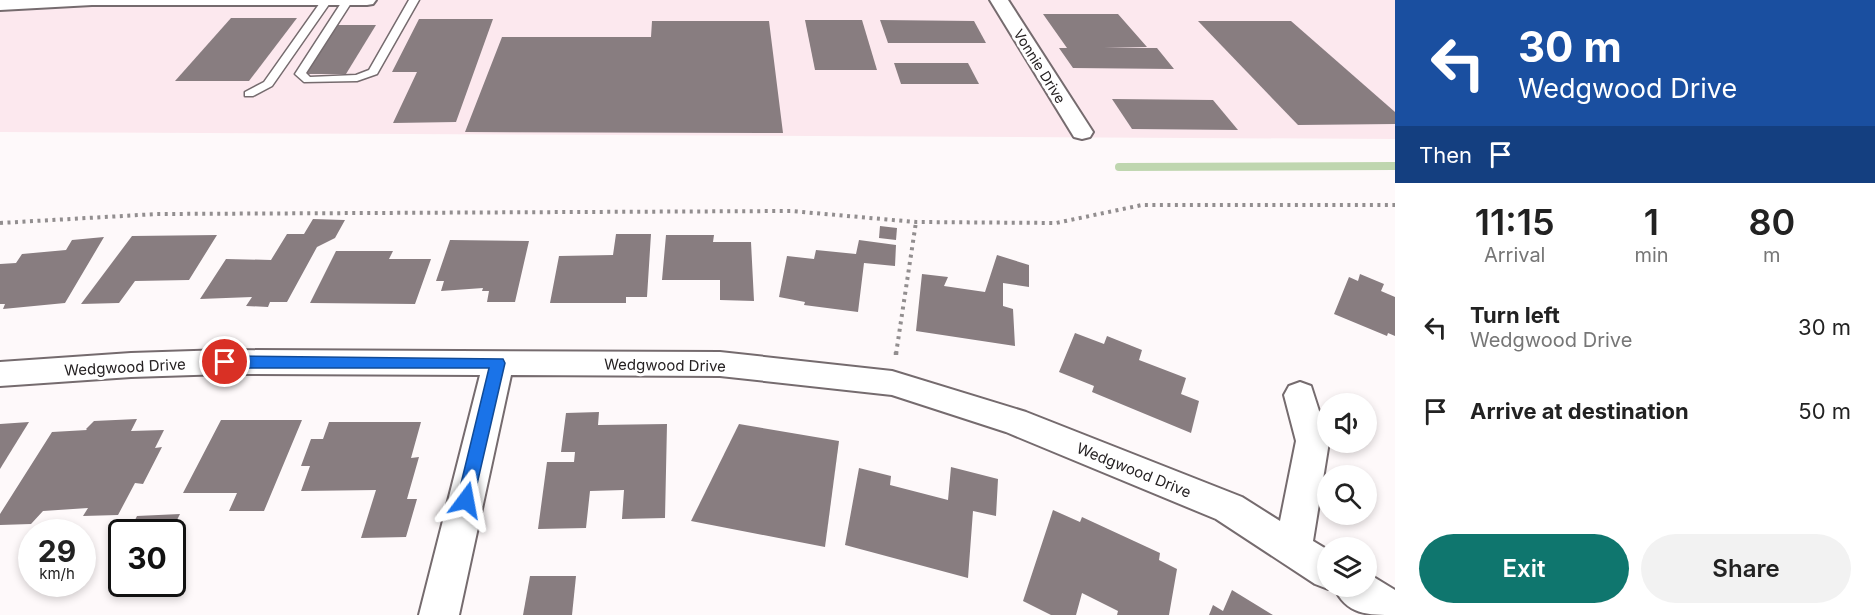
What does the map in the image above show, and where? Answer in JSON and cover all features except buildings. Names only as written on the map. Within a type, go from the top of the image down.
[{"type":"street","points":[[4,6],[86,0],[367,0]]},
{"type":"street","name":"Vonnie Drive","points":[[999,0],[1082,132]]},
{"type":"street","name":"Wedgwood Drive","points":[[0,374],[131,365],[225,362],[720,364],[892,383],[1015,421],[1229,508],[1317,564]]},
{"type":"street","points":[[439,615],[498,363]]},
{"type":"street","points":[[1293,550],[1313,441],[1300,395]]},
{"type":"street","points":[[1371,597],[1395,612]]},
{"type":"lane","points":[[249,94],[268,84],[327,0]]},
{"type":"lane","points":[[348,0],[300,74],[308,80],[357,78],[373,72],[414,0]]},
{"type":"path","points":[[0,223],[158,214],[779,211],[916,222],[1056,223],[1142,205],[1395,205]]},
{"type":"path","points":[[892,383],[916,222]]},
{"type":"shaded area","points":[[0,0],[1395,0],[1395,139],[0,132]]},
{"type":"waterway","points":[[1119,167],[1395,166]]},
{"type":"route","points":[[225,362],[498,363],[466,500]]}]
